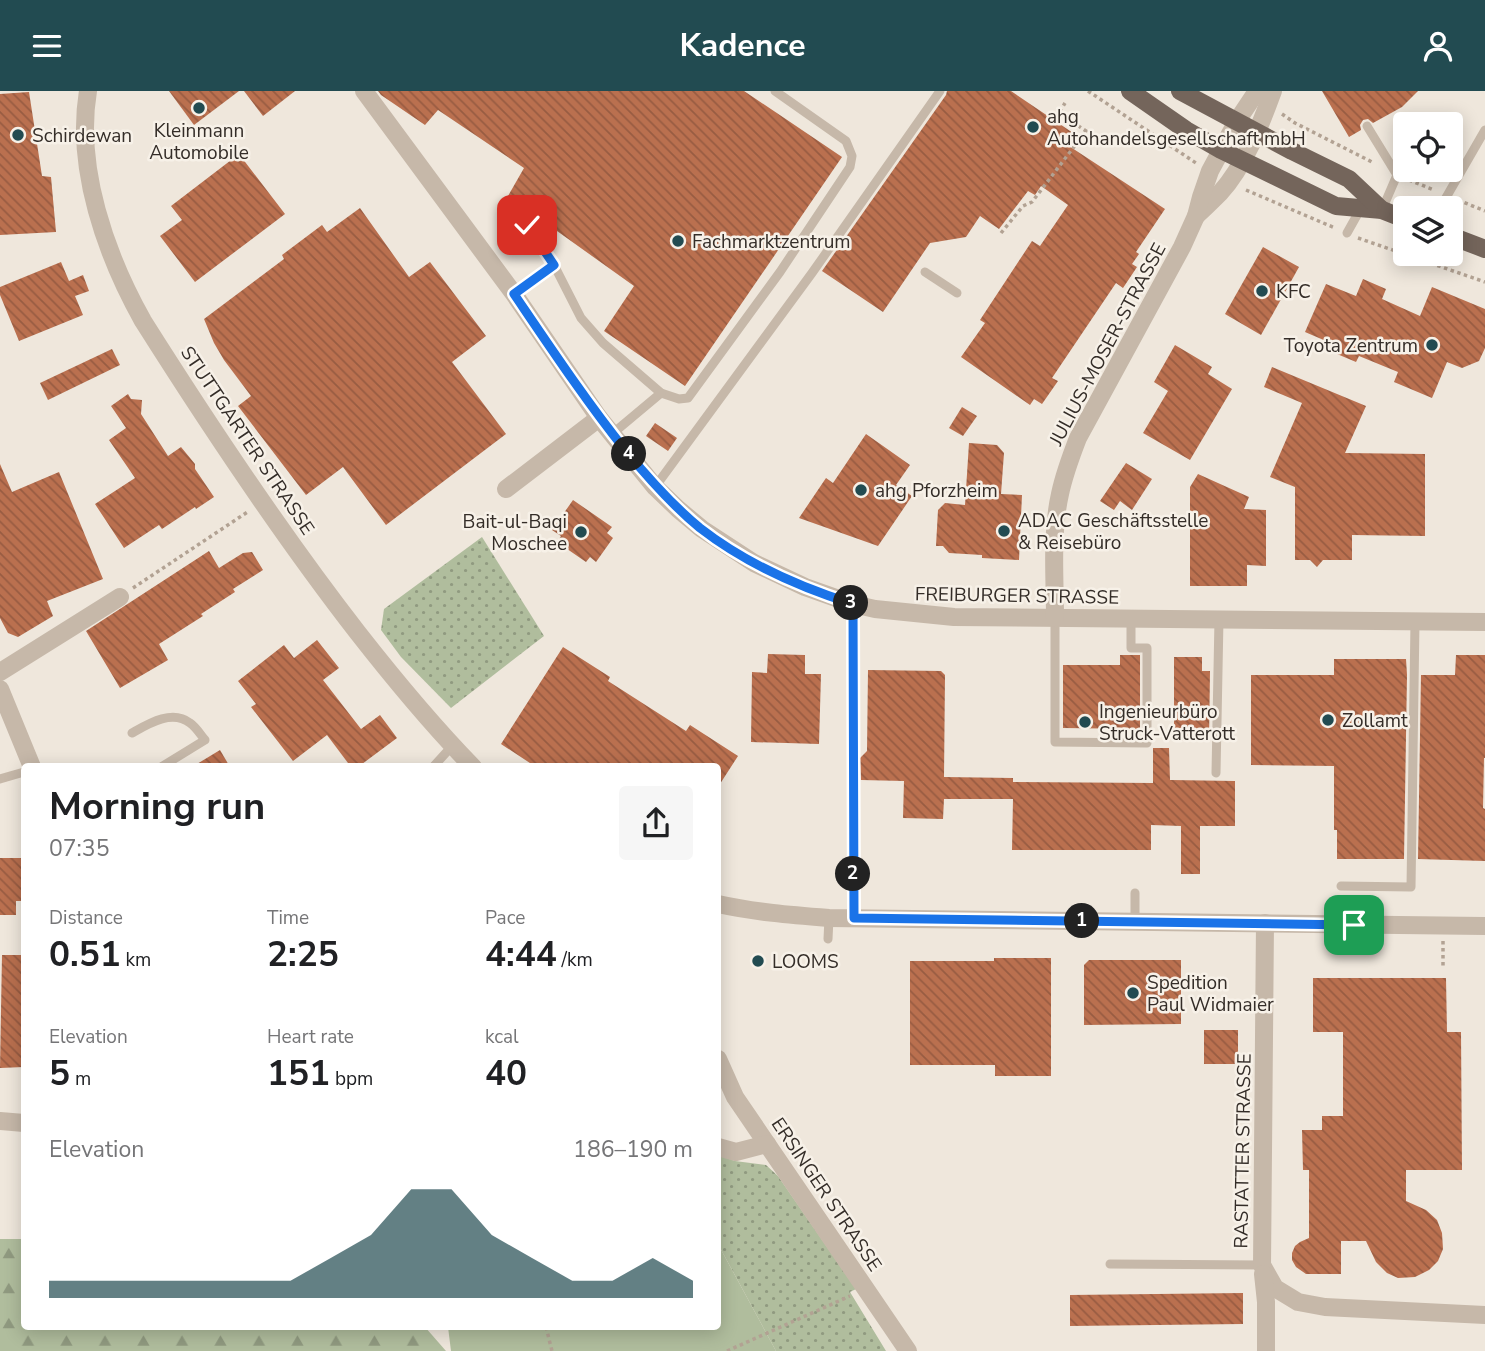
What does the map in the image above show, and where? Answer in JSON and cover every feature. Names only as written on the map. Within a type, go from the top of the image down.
[{"type":"main road","points":[[1130,91],[1177,124],[1221,150],[1336,207],[1382,210],[1393,214]]},
{"type":"main road","points":[[1181,91],[1349,179],[1382,210]]},
{"type":"main road","points":[[1463,241],[1485,249]]},
{"type":"street","name":"STUTTGARTER STRASSE","points":[[88,91],[87,157],[92,186],[113,261],[126,290],[150,332],[263,502],[343,613],[388,670],[469,763]]},
{"type":"street","name":"FREIBURGER STRASSE","points":[[364,91],[514,294],[599,418],[656,487],[702,529],[754,563],[805,587],[853,604],[943,617],[1485,622]]},
{"type":"street","name":"JULIUS-MOSER-STRASSE","points":[[1196,216],[1222,192],[1242,161],[1257,133],[1266,95]]},
{"type":"street","name":"JULIUS-MOSER-STRASSE","points":[[1055,618],[1056,522],[1060,492],[1078,438],[1182,247],[1196,216],[1210,171],[1221,150],[1237,121],[1266,95]]},
{"type":"street","points":[[506,489],[599,418]]},
{"type":"street","points":[[0,672],[120,597]]},
{"type":"street","points":[[0,689],[30,763]]},
{"type":"street","points":[[721,905],[785,915],[829,918],[1485,926]]},
{"type":"street","name":"RASTATTER STRASSE","points":[[1265,923],[1262,1265],[1275,1288],[1298,1301],[1325,1307],[1485,1315]]},
{"type":"street","name":"ERSINGER STRASSE","points":[[721,1066],[735,1097],[908,1351]]},
{"type":"street","points":[[0,1121],[21,1123]]},
{"type":"street","points":[[721,1148],[736,1152],[767,1145]]},
{"type":"street","points":[[1262,1265],[1266,1302],[1266,1351]]},
{"type":"lane","points":[[527,225],[554,265],[581,318],[603,343],[661,393],[679,399],[688,398],[780,272],[850,167],[852,156],[846,141],[775,91]]},
{"type":"lane","points":[[656,487],[940,91]]},
{"type":"lane","points":[[1367,126],[1393,168]]},
{"type":"lane","points":[[1447,195],[1485,131]]},
{"type":"lane","points":[[1382,210],[1394,182]]},
{"type":"lane","points":[[1347,233],[1361,208]]},
{"type":"lane","points":[[514,294],[554,265]]},
{"type":"lane","points":[[925,272],[957,293]]},
{"type":"lane","points":[[612,433],[661,393]]},
{"type":"lane","points":[[853,604],[854,918]]},
{"type":"lane","points":[[1055,618],[1055,742],[1147,743],[1147,648],[1131,648],[1131,619]]},
{"type":"lane","points":[[1216,773],[1219,619]]},
{"type":"lane","points":[[1340,885],[1411,887],[1415,622]]},
{"type":"lane","points":[[132,733],[164,718],[181,718],[192,724],[205,740],[168,763]]},
{"type":"lane","points":[[437,763],[453,745]]},
{"type":"lane","points":[[0,779],[21,773]]},
{"type":"lane","points":[[1135,893],[1135,922]]},
{"type":"lane","points":[[828,939],[829,918]]},
{"type":"lane","points":[[1110,1264],[1262,1265]]},
{"type":"path","points":[[1266,95],[1295,124],[1393,173]]},
{"type":"path","points":[[1001,233],[1023,206],[1032,202],[1086,131],[1059,113],[1065,103]]},
{"type":"path","points":[[1414,182],[1485,211]]},
{"type":"path","points":[[120,597],[263,502]]},
{"type":"path","points":[[1443,926],[1443,967]]},
{"type":"path","points":[[727,1351],[867,1289]]},
{"type":"path","points":[[546,1330],[552,1351]]},
{"type":"green space","points":[[482,537],[544,636],[451,708],[401,657],[381,630],[384,609]]},
{"type":"green space","points":[[721,1156],[735,1161],[766,1165],[778,1176],[856,1289],[850,1292],[886,1351],[776,1351],[721,1250]]},
{"type":"green space","points":[[0,1239],[21,1239],[21,1330],[428,1330],[446,1351],[0,1351]]},
{"type":"green space","points":[[721,1250],[776,1351],[451,1351],[448,1330],[721,1330]]},
{"type":"building","name":"Kleinmann Automobile","points":[[169,91],[239,91],[194,125]]},
{"type":"building","points":[[244,91],[295,91],[263,116]]},
{"type":"building","name":"Fachmarktzentrum","points":[[378,91],[744,91],[842,157],[685,386],[604,331],[634,286],[508,196],[524,168],[438,110],[425,125]]},
{"type":"building","points":[[947,91],[1011,91],[1076,135],[1069,146],[1165,209],[1136,252],[1139,254],[1132,264],[1137,267],[1123,288],[1116,283],[1052,378],[1058,381],[1042,404],[1034,399],[1030,405],[961,357],[985,323],[980,320],[1032,241],[1040,246],[1068,205],[1041,186],[1035,195],[1028,191],[999,229],[980,216],[966,237],[930,243],[883,312],[822,271]]},
{"type":"building","points":[[1322,91],[1418,91],[1402,107],[1373,123],[1368,119],[1363,120],[1361,130],[1349,137]]},
{"type":"building","name":"Schirdewan","points":[[29,92],[42,176],[51,177],[56,232],[0,235],[0,94]]},
{"type":"building","points":[[239,154],[285,214],[195,282],[160,236],[182,220],[171,206]]},
{"type":"building","points":[[360,208],[409,277],[430,262],[486,336],[452,362],[506,434],[386,525],[343,467],[306,495],[238,406],[251,396],[224,360],[204,319],[284,259],[282,255],[322,225],[327,232]]},
{"type":"building","name":"KFC","points":[[1263,247],[1299,267],[1261,335],[1225,314]]},
{"type":"building","points":[[61,262],[69,281],[83,275],[89,291],[75,296],[83,315],[19,341],[0,295],[0,287]]},
{"type":"building","points":[[1363,279],[1386,289],[1382,299],[1420,316],[1432,287],[1485,309],[1485,348],[1479,361],[1462,368],[1447,362],[1432,398],[1394,382],[1398,372],[1359,356],[1356,362],[1330,351],[1333,344],[1305,332],[1326,284],[1356,296]]},
{"type":"building","points":[[1175,345],[1212,367],[1208,374],[1232,389],[1190,460],[1143,433],[1168,391],[1154,382]]},
{"type":"building","points":[[112,349],[120,365],[48,400],[40,383]]},
{"type":"building","points":[[1272,367],[1366,406],[1345,453],[1425,454],[1425,536],[1352,535],[1352,560],[1323,560],[1317,567],[1310,560],[1295,560],[1295,487],[1270,477],[1302,403],[1264,387]]},
{"type":"building","points":[[128,394],[131,399],[142,400],[141,414],[168,456],[181,447],[195,464],[195,469],[214,497],[162,529],[159,525],[124,548],[95,504],[135,478],[109,440],[126,428],[111,406]]},
{"type":"building","points":[[962,407],[977,416],[963,436],[949,428]]},
{"type":"building","points":[[655,423],[677,438],[668,451],[646,436]]},
{"type":"building","name":"ahg Pforzheim","points":[[866,434],[910,465],[896,485],[912,496],[878,546],[799,518],[826,478],[833,483]]},
{"type":"building","points":[[969,443],[997,445],[1004,453],[1001,494],[1022,495],[1019,560],[949,553],[943,546],[936,546],[938,510],[945,503],[965,505]]},
{"type":"building","points":[[1126,463],[1152,479],[1132,510],[1120,501],[1114,510],[1100,501]]},
{"type":"building","points":[[0,464],[12,492],[59,472],[103,579],[47,601],[53,616],[18,637],[8,633],[0,618]]},
{"type":"building","points":[[1198,474],[1249,497],[1244,509],[1266,510],[1266,566],[1247,565],[1247,586],[1190,586],[1190,487]]},
{"type":"building","name":"Bait-ul-Baqi Moschee","points":[[573,500],[612,527],[607,533],[613,538],[596,562],[590,557],[586,562],[557,542],[561,536],[552,530]]},
{"type":"building","points":[[209,551],[219,568],[243,553],[252,552],[263,570],[233,589],[235,592],[201,614],[203,616],[159,644],[168,660],[120,688],[86,631]]},
{"type":"building","points":[[317,640],[339,668],[323,680],[361,729],[380,715],[397,738],[363,763],[348,763],[327,735],[293,761],[251,707],[256,704],[238,681],[284,645],[294,658]]},
{"type":"building","points":[[563,647],[610,677],[608,681],[686,731],[690,725],[738,756],[721,782],[721,763],[530,763],[501,744]]},
{"type":"building","points":[[768,654],[805,655],[805,674],[821,674],[819,744],[751,742],[752,672],[767,673]]},
{"type":"building","points":[[1120,655],[1140,655],[1140,729],[1063,728],[1063,665],[1120,665]]},
{"type":"building","points":[[1456,655],[1485,655],[1485,861],[1418,859],[1421,675],[1455,675]]},
{"type":"building","points":[[1174,657],[1202,657],[1202,671],[1210,671],[1209,741],[1174,741]]},
{"type":"building","name":"Zollamt","points":[[1334,659],[1406,659],[1404,859],[1337,859],[1334,766],[1251,765],[1251,675],[1334,675]]},
{"type":"building","points":[[868,670],[941,671],[945,675],[944,777],[1013,778],[1013,782],[1153,783],[1153,748],[1169,748],[1170,780],[1235,781],[1235,826],[1200,826],[1200,874],[1181,874],[1181,826],[1151,825],[1151,850],[1012,850],[1013,799],[944,799],[943,819],[903,818],[904,781],[861,780],[860,758],[867,751]]},
{"type":"building","points":[[220,750],[228,763],[199,763]]},
{"type":"building","points":[[0,858],[21,858],[21,901],[16,901],[16,915],[0,915]]},
{"type":"building","points":[[2,955],[21,955],[21,1067],[0,1068]]},
{"type":"building","points":[[994,958],[1051,958],[1051,1076],[995,1076],[995,1065],[910,1065],[910,961],[994,961]]},
{"type":"building","name":"Spedition Paul Widmaier","points":[[1089,960],[1181,960],[1181,1024],[1084,1025],[1084,965]]},
{"type":"building","points":[[1313,978],[1446,978],[1447,1032],[1461,1032],[1462,1170],[1406,1170],[1406,1201],[1426,1210],[1437,1220],[1442,1233],[1443,1249],[1438,1261],[1429,1270],[1415,1277],[1398,1278],[1387,1273],[1376,1262],[1366,1241],[1341,1241],[1341,1274],[1306,1274],[1296,1267],[1292,1260],[1295,1246],[1309,1238],[1309,1170],[1303,1170],[1302,1130],[1322,1130],[1322,1116],[1343,1116],[1343,1032],[1313,1032]]},
{"type":"building","points":[[1204,1030],[1238,1030],[1238,1064],[1204,1064]]},
{"type":"building","points":[[1243,1293],[1243,1324],[1070,1326],[1070,1295]]},
{"type":"place","name":"Kleinmann Automobile","points":[[199,108]]},
{"type":"place","name":"ahg Autohandelsgesellschaft mbH","points":[[1033,127]]},
{"type":"place","name":"Schirdewan","points":[[18,135]]},
{"type":"place","name":"Fachmarktzentrum","points":[[678,241]]},
{"type":"place","name":"KFC","points":[[1262,291]]},
{"type":"place","name":"Toyota Zentrum","points":[[1432,345]]},
{"type":"place","name":"ahg Pforzheim","points":[[861,490]]},
{"type":"place","name":"ADAC Geschäftsstelle & Reisebüro","points":[[1004,531]]},
{"type":"place","name":"Bait-ul-Baqi Moschee","points":[[581,532]]},
{"type":"place","name":"Zollamt","points":[[1328,720]]},
{"type":"place","name":"Ingenieurbüro Struck-Vatterott","points":[[1085,722]]},
{"type":"place","name":"LOOMS","points":[[758,961]]},
{"type":"place","name":"Spedition Paul Widmaier","points":[[1133,993]]},
{"type":"route","points":[[527,225],[554,265],[514,294],[599,418],[656,487],[702,529],[754,563],[805,587],[853,604],[854,918],[1354,925]]}]
